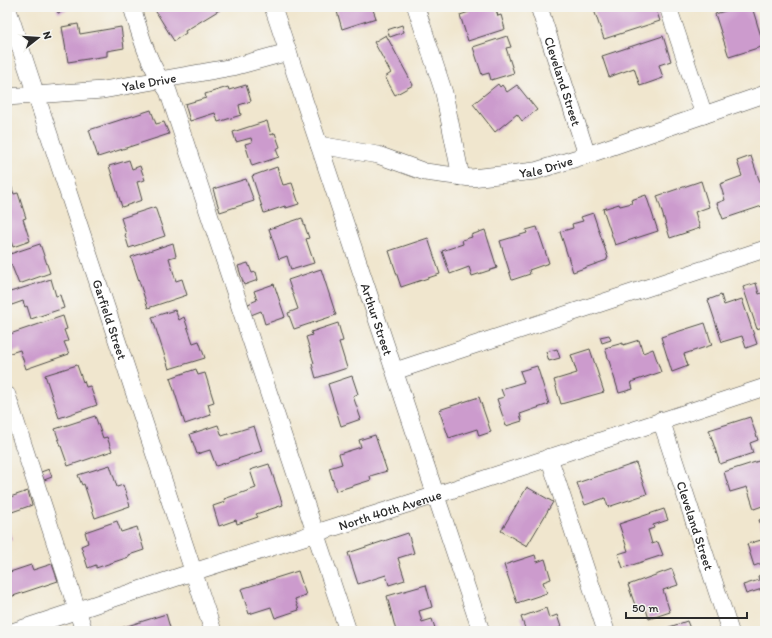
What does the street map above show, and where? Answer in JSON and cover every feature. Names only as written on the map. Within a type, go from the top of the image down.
[{"type":"street","name":"Garfield Street","points":[[7,7],[37,94],[213,631]]},
{"type":"street","points":[[132,7],[149,59],[160,81],[168,91],[348,631]]},
{"type":"street","name":"Arthur Street","points":[[273,7],[481,631]]},
{"type":"street","points":[[416,7],[444,93],[461,177]]},
{"type":"street","name":"Cleveland Street","points":[[539,7],[588,155]]},
{"type":"street","points":[[668,7],[704,115]]},
{"type":"street","name":"Yale Drive","points":[[7,97],[103,90],[160,81],[232,67],[288,52]]},
{"type":"street","name":"Yale Drive","points":[[319,145],[378,155],[425,172],[461,177],[471,178],[535,171],[588,155],[765,94]]},
{"type":"street","points":[[395,371],[765,248]]},
{"type":"street","name":"North 40th Avenue","points":[[15,631],[765,387]]},
{"type":"street","points":[[7,395],[84,631]]},
{"type":"street","name":"Cleveland Street","points":[[661,420],[730,631]]},
{"type":"street","points":[[549,457],[606,631]]},
{"type":"building","points":[[56,7],[75,7],[58,13]]},
{"type":"building","points":[[153,7],[219,7],[221,9],[185,31],[186,33],[174,41]]},
{"type":"building","points":[[372,7],[376,18],[342,29],[336,8]]},
{"type":"building","points":[[468,7],[495,7],[498,16],[501,15],[505,29],[468,41],[460,15],[469,12]]},
{"type":"building","points":[[593,7],[631,7],[631,9],[638,7],[655,7],[660,21],[604,39]]},
{"type":"building","points":[[738,7],[752,7],[764,46],[729,57],[715,14]]},
{"type":"building","points":[[78,24],[80,34],[121,27],[124,48],[107,51],[107,56],[68,62],[62,27]]},
{"type":"building","points":[[402,25],[404,32],[390,37],[387,30]]},
{"type":"building","points":[[386,35],[413,85],[395,95],[385,77],[391,73],[374,42]]},
{"type":"building","points":[[507,36],[511,47],[506,48],[514,73],[491,80],[489,73],[482,75],[473,47]]},
{"type":"building","points":[[663,36],[671,61],[659,65],[663,78],[640,86],[634,68],[609,77],[602,56]]},
{"type":"building","points":[[498,84],[500,87],[502,85],[507,92],[517,85],[537,110],[522,121],[517,114],[495,132],[473,104]]},
{"type":"building","points":[[246,85],[251,101],[239,105],[241,115],[218,122],[215,113],[190,121],[185,104],[206,98],[205,94],[228,87],[229,90]]},
{"type":"building","points":[[151,110],[156,124],[164,122],[169,134],[98,157],[89,130]]},
{"type":"building","points":[[267,121],[271,135],[275,133],[280,147],[276,149],[279,157],[252,166],[245,144],[252,142],[251,138],[236,142],[233,132]]},
{"type":"building","points":[[751,156],[765,197],[765,205],[723,219],[717,203],[725,200],[720,184],[742,176],[737,161]]},
{"type":"building","points":[[129,160],[132,169],[140,166],[145,180],[137,182],[142,200],[122,207],[109,166]]},
{"type":"building","points":[[277,167],[283,185],[292,183],[299,204],[286,208],[285,206],[264,213],[252,176]]},
{"type":"building","points":[[9,179],[14,194],[18,193],[26,218],[23,219],[30,241],[13,247],[7,230],[7,180]]},
{"type":"building","points":[[246,179],[254,201],[220,212],[213,189]]},
{"type":"building","points":[[701,181],[709,207],[695,212],[700,228],[670,238],[657,196]]},
{"type":"building","points":[[646,195],[658,231],[615,245],[603,209],[619,204],[620,206],[632,203],[631,200]]},
{"type":"building","points":[[155,207],[165,236],[129,248],[121,218]]},
{"type":"building","points":[[593,213],[608,258],[607,260],[573,272],[560,232],[573,228],[572,224],[583,221],[581,217]]},
{"type":"building","points":[[302,218],[309,238],[306,239],[314,263],[291,270],[287,256],[279,259],[269,229]]},
{"type":"building","points":[[537,227],[549,263],[529,270],[530,274],[512,280],[500,241],[527,233],[526,230]]},
{"type":"building","points":[[485,230],[497,268],[472,276],[469,267],[450,274],[442,251],[463,244],[462,240],[472,237],[471,235]]},
{"type":"building","points":[[428,238],[440,274],[401,287],[389,251]]},
{"type":"building","points":[[173,243],[176,256],[169,258],[176,281],[182,279],[187,295],[148,308],[131,257]]},
{"type":"building","points":[[40,244],[50,273],[19,284],[11,264],[7,266],[7,255]]},
{"type":"building","points":[[248,263],[252,273],[256,272],[258,280],[244,285],[238,266]]},
{"type":"building","points":[[321,269],[336,315],[294,329],[288,313],[298,309],[288,280]]},
{"type":"building","points":[[51,279],[56,296],[60,295],[64,308],[31,319],[27,306],[25,307],[23,301],[9,306],[7,293]]},
{"type":"building","points":[[756,283],[759,294],[765,292],[765,326],[757,329],[743,287]]},
{"type":"building","points":[[274,284],[285,317],[265,324],[261,311],[251,315],[248,304],[257,300],[254,291]]},
{"type":"building","points":[[721,295],[724,305],[742,299],[757,344],[746,348],[742,336],[722,342],[708,300]]},
{"type":"building","points":[[175,310],[179,320],[184,317],[193,343],[199,341],[205,358],[169,369],[152,317]]},
{"type":"building","points":[[63,316],[67,329],[64,330],[68,341],[64,342],[69,354],[26,369],[20,350],[7,354],[7,335]]},
{"type":"building","points":[[338,323],[343,341],[339,342],[347,368],[316,378],[312,364],[314,363],[306,337],[312,335],[311,332]]},
{"type":"building","points":[[705,323],[712,345],[684,354],[688,366],[672,372],[661,337]]},
{"type":"building","points":[[609,335],[611,340],[602,343],[600,337]]},
{"type":"building","points":[[639,340],[643,353],[653,349],[661,372],[631,382],[633,389],[619,393],[605,348],[623,343],[623,345]]},
{"type":"building","points":[[557,349],[560,358],[549,361],[546,352]]},
{"type":"building","points":[[590,349],[604,392],[561,404],[554,380],[577,373],[571,355]]},
{"type":"building","points":[[77,365],[86,387],[90,386],[97,405],[59,418],[45,375]]},
{"type":"building","points":[[537,366],[549,404],[520,414],[522,421],[506,426],[497,399],[504,397],[501,389],[524,382],[520,371]]},
{"type":"building","points":[[196,369],[198,375],[205,373],[214,402],[208,404],[211,415],[185,424],[170,378]]},
{"type":"building","points":[[352,376],[358,394],[353,396],[361,419],[341,426],[328,384]]},
{"type":"building","points":[[479,397],[491,432],[479,436],[477,429],[449,438],[439,410]]},
{"type":"building","points":[[95,416],[103,438],[107,437],[112,451],[68,466],[55,429]]},
{"type":"building","points":[[750,417],[758,440],[750,443],[753,453],[720,464],[709,430]]},
{"type":"building","points":[[218,425],[222,436],[254,426],[262,451],[216,466],[210,450],[197,454],[190,434]]},
{"type":"building","points":[[375,435],[387,471],[370,476],[371,480],[336,491],[329,468],[342,464],[339,454],[361,447],[359,440]]},
{"type":"building","points":[[765,459],[765,505],[754,509],[747,487],[730,492],[724,472]]},
{"type":"building","points":[[636,463],[647,494],[608,507],[605,498],[585,505],[577,483]]},
{"type":"building","points":[[269,464],[283,505],[256,514],[258,517],[237,524],[236,520],[219,526],[213,506],[225,502],[224,499],[256,488],[250,470]]},
{"type":"building","points":[[110,465],[117,487],[123,485],[130,506],[95,518],[84,484],[82,485],[78,475]]},
{"type":"building","points":[[49,469],[52,477],[44,480],[41,472]]},
{"type":"building","points":[[527,487],[553,502],[527,546],[501,531]]},
{"type":"building","points":[[28,491],[32,505],[12,512],[7,498]]},
{"type":"building","points":[[664,509],[668,520],[653,525],[654,528],[648,530],[652,544],[658,542],[663,555],[623,568],[618,554],[628,551],[619,524]]},
{"type":"building","points":[[765,518],[765,537],[759,520]]},
{"type":"building","points":[[117,521],[121,532],[137,527],[144,550],[129,555],[129,557],[96,568],[96,565],[88,568],[81,546],[88,543],[85,532]]},
{"type":"building","points":[[7,524],[12,540],[7,541]]},
{"type":"building","points":[[408,533],[414,553],[398,558],[405,580],[389,585],[386,575],[358,584],[348,553]]},
{"type":"building","points":[[765,539],[765,562],[754,566],[747,544]]},
{"type":"building","points":[[535,555],[537,562],[545,559],[551,579],[543,582],[547,593],[517,603],[504,565]]},
{"type":"building","points":[[52,564],[58,581],[7,598],[7,573],[31,565],[33,570]]},
{"type":"building","points":[[672,569],[678,585],[663,590],[670,612],[649,619],[646,609],[637,611],[628,585]]},
{"type":"building","points":[[298,571],[306,595],[295,599],[299,610],[275,618],[271,607],[249,614],[241,589]]},
{"type":"building","points":[[765,574],[765,598],[762,589],[746,594],[743,585],[759,580],[758,576]]},
{"type":"building","points":[[426,585],[432,607],[419,611],[422,622],[432,619],[436,631],[396,631],[387,596]]},
{"type":"building","points":[[546,608],[549,618],[557,615],[561,627],[553,631],[526,631],[521,617]]},
{"type":"building","points":[[166,614],[171,631],[111,631]]},
{"type":"building","points":[[687,621],[691,631],[658,631]]}]
